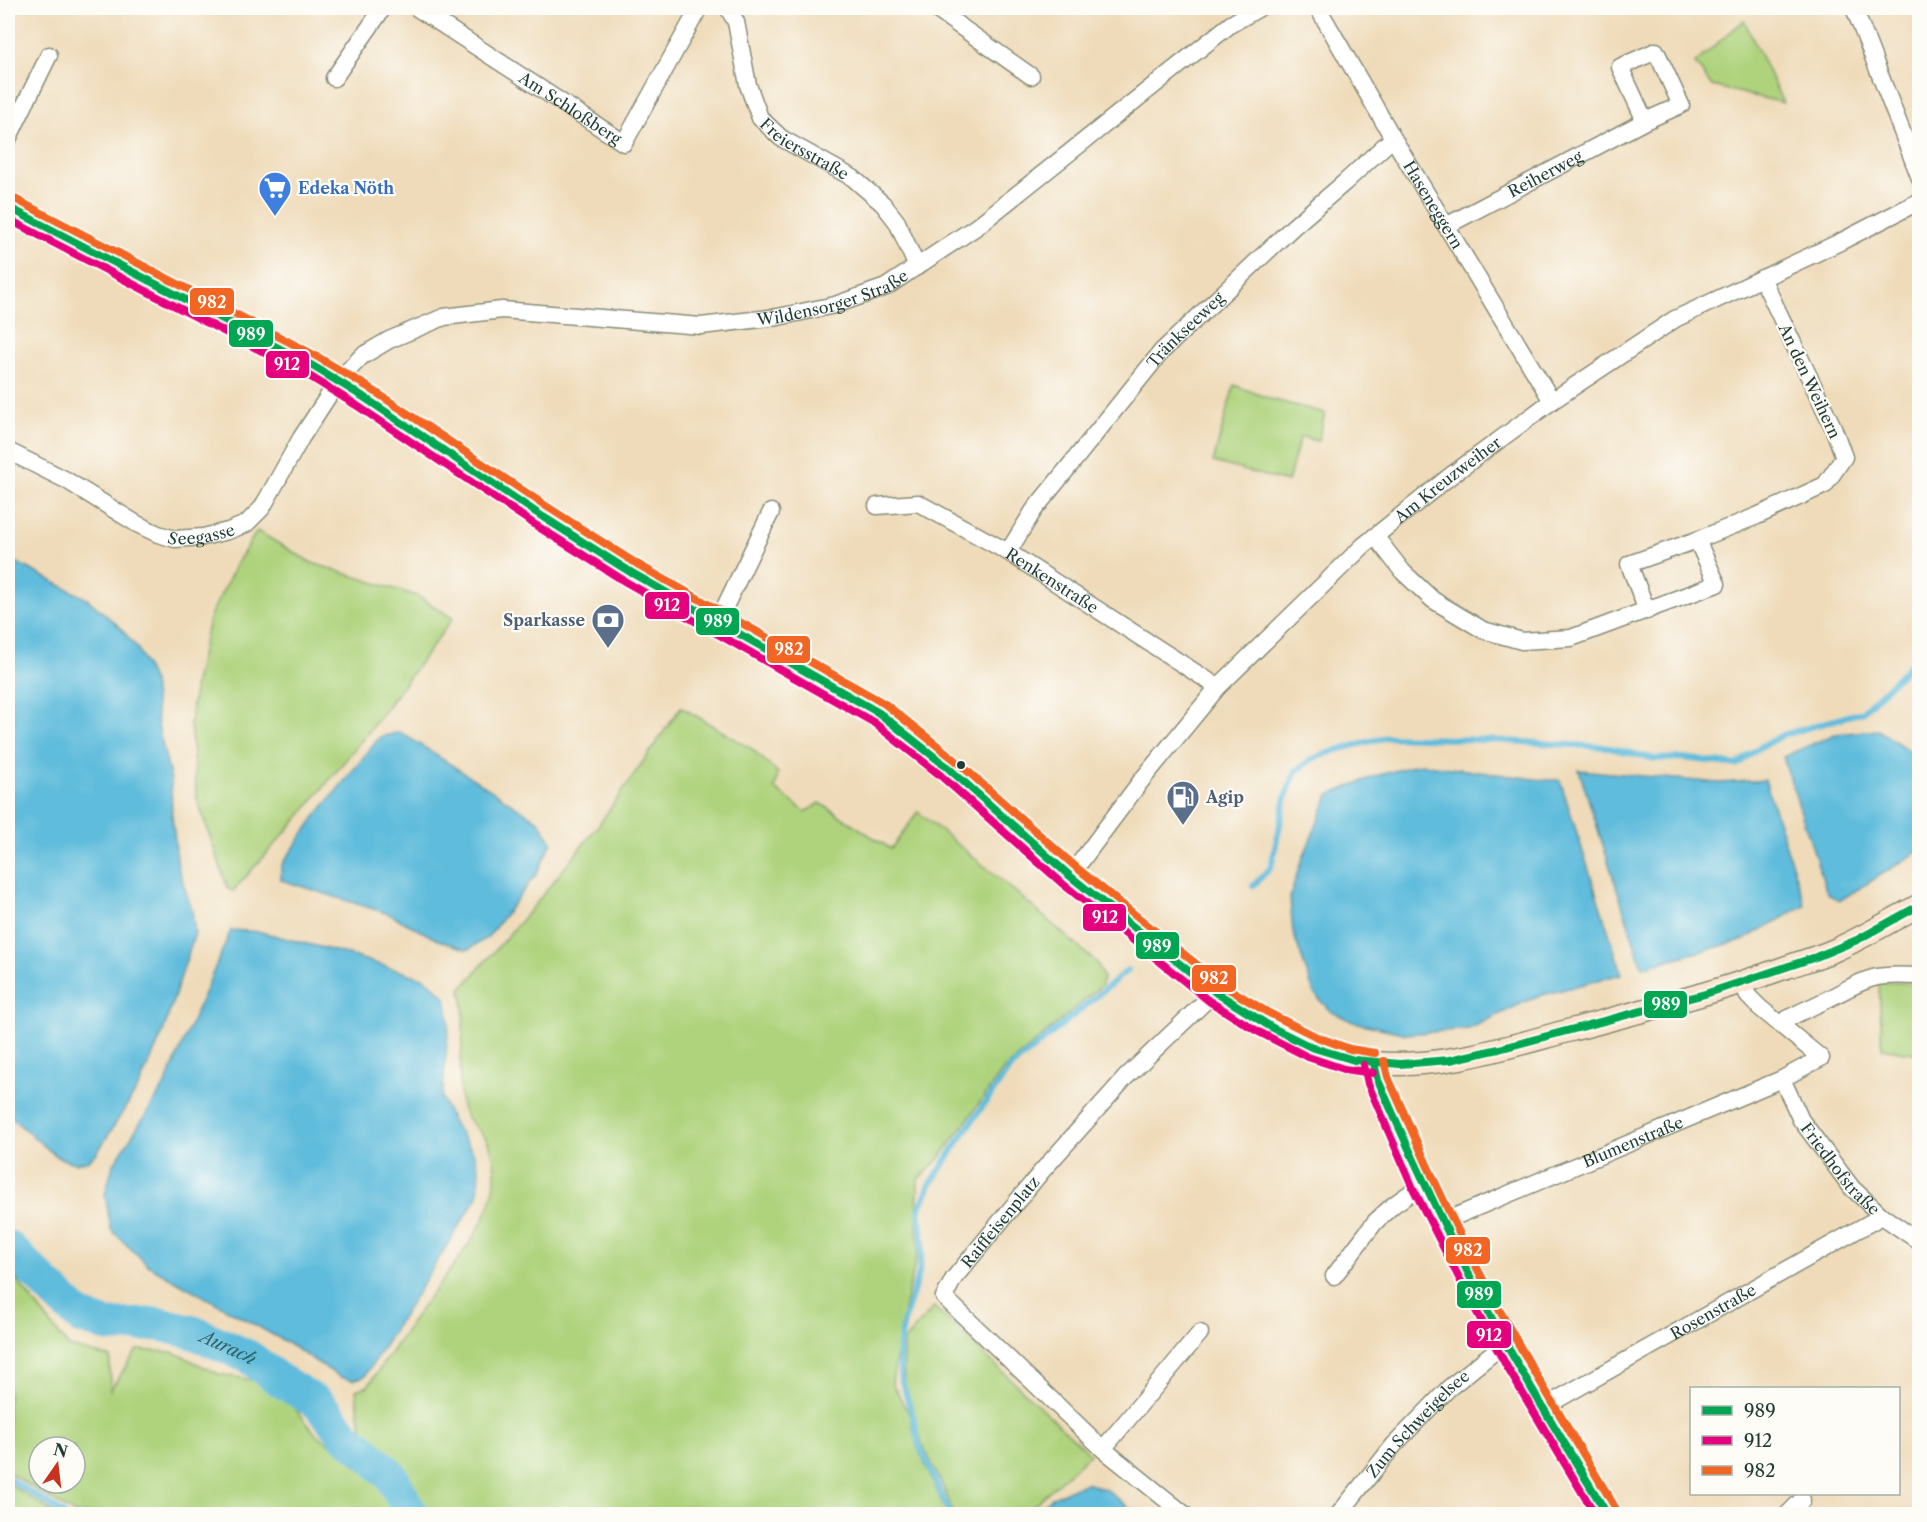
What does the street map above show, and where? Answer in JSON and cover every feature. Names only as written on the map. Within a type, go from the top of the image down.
[{"type":"main road","points":[[8,207],[338,381],[632,573],[879,713],[947,767],[1071,876],[1215,992],[1235,1006],[1292,1037],[1347,1059],[1404,1065],[1436,1063],[1493,1051],[1743,982],[1835,950],[1920,905]]},
{"type":"street","points":[[334,78],[383,8]]},
{"type":"street","name":"Am Schloßberg","points":[[417,8],[624,142],[699,8]]},
{"type":"street","name":"Freiersstraße","points":[[728,8],[736,22],[748,85],[760,118],[781,138],[853,178],[884,204],[897,222],[917,267]]},
{"type":"street","points":[[934,8],[1031,76]]},
{"type":"street","name":"Wildensorger Straße","points":[[338,381],[362,356],[389,340],[444,317],[502,310],[701,326],[778,317],[835,305],[886,287],[976,227],[1231,24],[1259,8]]},
{"type":"street","name":"Haseneggern","points":[[1318,8],[1393,138],[1552,401]]},
{"type":"street","points":[[1854,8],[1920,178]]},
{"type":"street","points":[[8,139],[49,55]]},
{"type":"street","name":"Reiherweg","points":[[1446,225],[1645,121]]},
{"type":"street","name":"Tränkseeweg","points":[[1008,552],[1034,510],[1162,351],[1293,227],[1393,138]]},
{"type":"street","name":"Am Kreuzweiher","points":[[1071,876],[1142,781],[1218,687],[1375,536],[1449,477],[1552,401],[1674,319],[1840,242],[1920,201]]},
{"type":"street","name":"An den Weihern","points":[[1647,611],[1629,564],[1757,516],[1825,485],[1844,457],[1833,427],[1762,278]]},
{"type":"street","name":"Seegasse","points":[[8,451],[66,480],[137,524],[158,534],[175,539],[203,537],[246,524],[262,508],[301,438],[338,381]]},
{"type":"street","name":"Renkenstraße","points":[[877,506],[918,503],[1008,552],[1218,687]]},
{"type":"street","points":[[718,621],[771,512]]},
{"type":"street","points":[[1375,536],[1403,572],[1433,600],[1483,630],[1522,641],[1571,638],[1717,584],[1697,540]]},
{"type":"street","points":[[1743,982],[1748,996],[1781,1023],[1849,987],[1873,978],[1889,975],[1920,976]]},
{"type":"street","name":"Raiffeisenplatz","points":[[1184,1515],[1104,1449],[944,1297],[954,1278],[1042,1171],[1126,1077],[1215,992]]},
{"type":"street","name":"Blumenstraße","points":[[1442,1222],[1782,1079],[1821,1058],[1781,1023]]},
{"type":"street","points":[[1374,1063],[1378,1080],[1442,1222],[1505,1343],[1607,1515]]},
{"type":"street","name":"Friedhofstraße","points":[[1782,1079],[1802,1120],[1852,1188],[1882,1216],[1920,1242]]},
{"type":"street","points":[[1334,1276],[1375,1222],[1392,1206],[1423,1184]]},
{"type":"street","name":"Rosenstraße","points":[[1544,1407],[1882,1216]]},
{"type":"street","points":[[1104,1449],[1200,1333]]},
{"type":"street","name":"Zum Schweigelsee","points":[[1339,1515],[1394,1445],[1449,1388],[1505,1343]]},
{"type":"street","points":[[1788,1515],[1802,1500]]},
{"type":"green space","points":[[1744,20],[1783,103],[1712,86],[1695,63]]},
{"type":"green space","points":[[1234,385],[1270,399],[1325,413],[1318,441],[1300,437],[1288,482],[1213,462]]},
{"type":"green space","points":[[257,531],[312,563],[417,596],[453,618],[370,730],[300,816],[233,891],[228,889],[197,799],[190,723],[195,683],[210,616],[237,563]]},
{"type":"green space","points":[[681,707],[752,749],[778,773],[775,789],[806,812],[820,803],[891,849],[918,812],[1005,883],[1097,963],[1103,976],[1102,985],[1004,1069],[939,1159],[918,1180],[919,1248],[905,1305],[892,1383],[911,1417],[916,1444],[947,1514],[416,1514],[390,1464],[366,1439],[359,1415],[356,1390],[368,1386],[422,1307],[458,1260],[481,1224],[494,1187],[495,1169],[490,1146],[467,1118],[461,1102],[460,1074],[464,1017],[461,989],[533,907],[598,826]]},
{"type":"green space","points":[[1879,982],[1919,984],[1919,1054],[1882,1048]]},
{"type":"green space","points":[[8,1269],[69,1347],[110,1357],[110,1390],[137,1350],[173,1352],[219,1374],[275,1384],[315,1433],[389,1485],[403,1514],[75,1514],[45,1495],[87,1495],[87,1435],[27,1435],[27,1484],[8,1472]]},
{"type":"green space","points":[[934,1307],[1090,1454],[1024,1514],[954,1514],[922,1443],[904,1381],[903,1342]]},
{"type":"green space","points":[[8,1483],[56,1514],[8,1514]]},
{"type":"water","points":[[8,558],[87,599],[119,626],[138,649],[153,682],[158,726],[171,780],[172,815],[178,867],[192,910],[195,933],[162,1035],[138,1088],[97,1153],[87,1161],[76,1163],[56,1156],[8,1115]]},
{"type":"water","points":[[1878,730],[1910,751],[1919,763],[1919,851],[1839,901],[1827,893],[1783,757],[1835,734]]},
{"type":"water","points":[[400,732],[539,821],[552,842],[537,873],[488,937],[468,950],[438,940],[389,914],[281,880],[281,866],[315,817],[380,737]]},
{"type":"water","points":[[1420,764],[1542,780],[1560,780],[1622,974],[1535,997],[1469,1029],[1407,1034],[1353,1022],[1330,1011],[1314,993],[1293,932],[1290,898],[1299,867],[1329,795],[1375,776]]},
{"type":"water","points":[[1579,770],[1719,783],[1765,780],[1805,905],[1743,940],[1642,967]]},
{"type":"water","points":[[231,930],[261,932],[339,952],[426,979],[446,997],[449,1022],[442,1098],[452,1121],[473,1152],[479,1168],[478,1196],[365,1376],[353,1380],[340,1377],[284,1341],[149,1266],[111,1230],[105,1194],[113,1165],[165,1085]]},
{"type":"water","points":[[1086,1483],[1107,1490],[1137,1514],[1030,1514],[1053,1497]]},
{"type":"waterway","points":[[1253,886],[1271,867],[1286,796],[1296,771],[1312,759],[1337,750],[1387,737],[1490,740],[1605,747],[1655,759],[1684,758],[1737,765],[1758,748],[1783,735],[1862,712],[1920,655]]},
{"type":"waterway","points":[[950,1514],[918,1442],[914,1419],[900,1376],[899,1348],[904,1321],[919,1273],[923,1244],[919,1210],[930,1185],[1010,1068],[1128,970]]},
{"type":"waterway","name":"Aurach","points":[[8,1247],[80,1317],[110,1326],[159,1324],[195,1333],[249,1357],[278,1379],[319,1404],[345,1435],[392,1477],[411,1514]]},
{"type":"waterway","points":[[8,1478],[64,1514]]},
{"type":"transit line","name":"982","points":[[13,198],[316,356],[368,387],[637,564],[885,704],[954,759],[1077,868],[1221,984],[1267,1012],[1317,1037],[1350,1049],[1375,1053]]},
{"type":"transit line","name":"989","points":[[8,207],[311,365],[632,573],[879,713],[947,767],[1070,876],[1215,992],[1271,1027],[1311,1047],[1354,1060],[1400,1064],[1450,1060],[1499,1049],[1705,994],[1816,957],[1857,940],[1920,905]]},
{"type":"transit line","name":"912","points":[[8,219],[306,374],[626,582],[873,722],[940,775],[1063,884],[1209,1001],[1257,1031],[1308,1057],[1344,1069],[1373,1073]]},
{"type":"transit line","name":"982","points":[[1384,1061],[1388,1077],[1425,1161],[1479,1273],[1523,1353],[1616,1509]]},
{"type":"transit line","name":"989","points":[[1374,1063],[1378,1080],[1403,1136],[1483,1302],[1607,1514]]},
{"type":"transit line","name":"912","points":[[1364,1065],[1368,1084],[1413,1188],[1474,1307],[1595,1514]]},
{"type":"place","name":"Edeka Nöth","points":[[275,217]]},
{"type":"place","name":"Sparkasse","points":[[608,649]]},
{"type":"place","name":"Agip","points":[[1183,826]]}]
